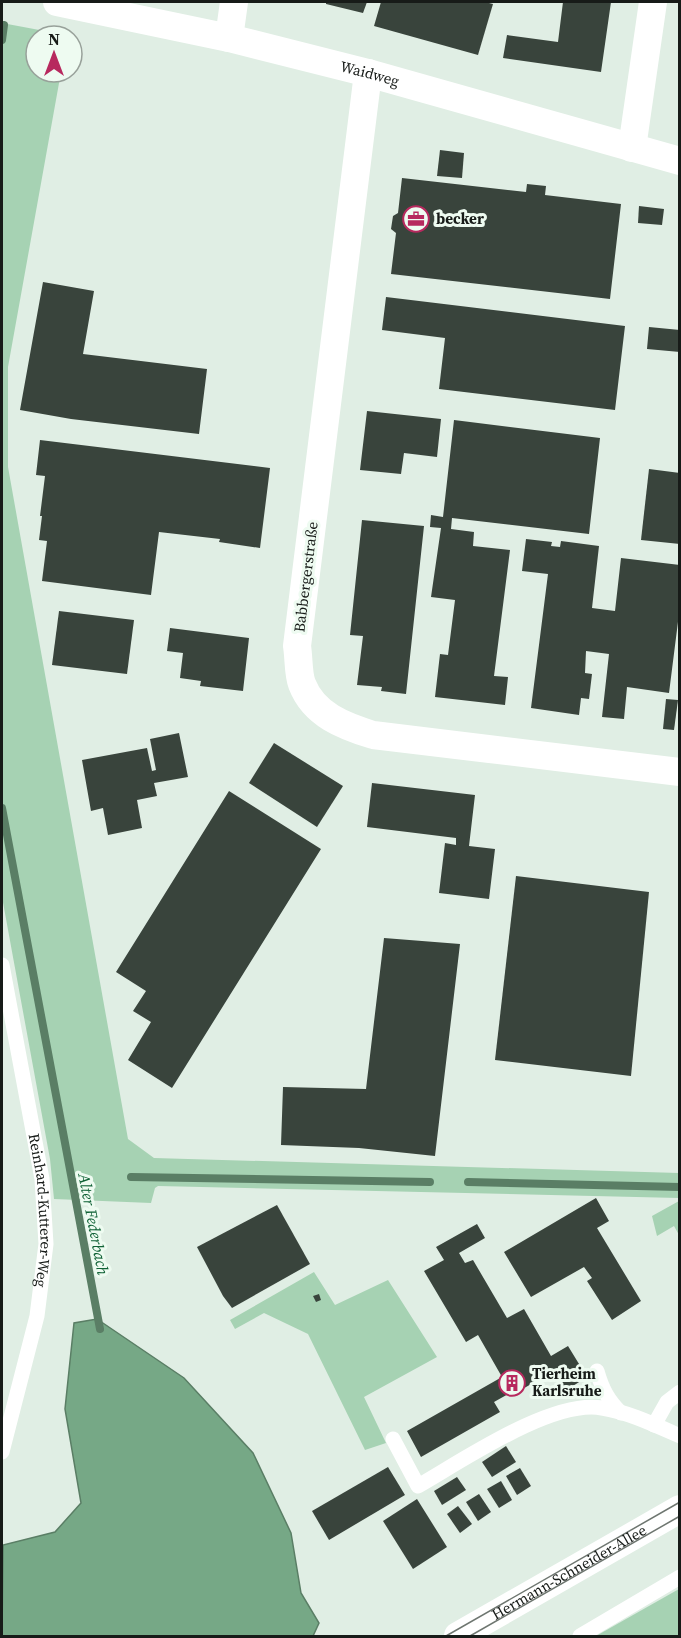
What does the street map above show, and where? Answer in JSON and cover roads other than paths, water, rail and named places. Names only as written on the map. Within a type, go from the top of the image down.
[{"type":"street","name":"Waidweg","points":[[57,2],[229,38],[368,73],[680,161]]},
{"type":"street","points":[[229,38],[234,2]]},
{"type":"street","points":[[632,148],[653,2]]},
{"type":"street","name":"Babbergerstraße","points":[[368,73],[297,646],[302,684],[318,710],[343,725],[373,735],[680,772]]},
{"type":"street","name":"Hermann-Schneider-Allee","points":[[458,1636],[680,1509]]},
{"type":"lane","name":"Reinhard-Kutterer-Weg","points":[[2,965],[42,1179],[46,1244],[37,1316],[2,1452]]},
{"type":"lane","points":[[597,1371],[601,1388],[621,1413]]},
{"type":"lane","points":[[654,1425],[667,1402],[680,1392]]},
{"type":"lane","points":[[393,1438],[418,1486],[516,1431],[556,1413],[579,1407],[601,1407],[680,1436]]},
{"type":"lane","points":[[580,1636],[680,1577]]},
{"type":"waterway","name":"Alter Federbach","points":[[2,40],[4,25]]},
{"type":"waterway","name":"Alter Federbach","points":[[2,808],[100,1329]]},
{"type":"waterway","points":[[131,1177],[430,1182]]},
{"type":"waterway","points":[[468,1182],[680,1187]]},
{"type":"tram line","points":[[446,1636],[680,1502]]},
{"type":"tram line","points":[[470,1636],[680,1516]]},
{"type":"place","name":"becker","points":[[416,219]]},
{"type":"place","name":"Tierheim Karlsruhe","points":[[512,1383]]}]
